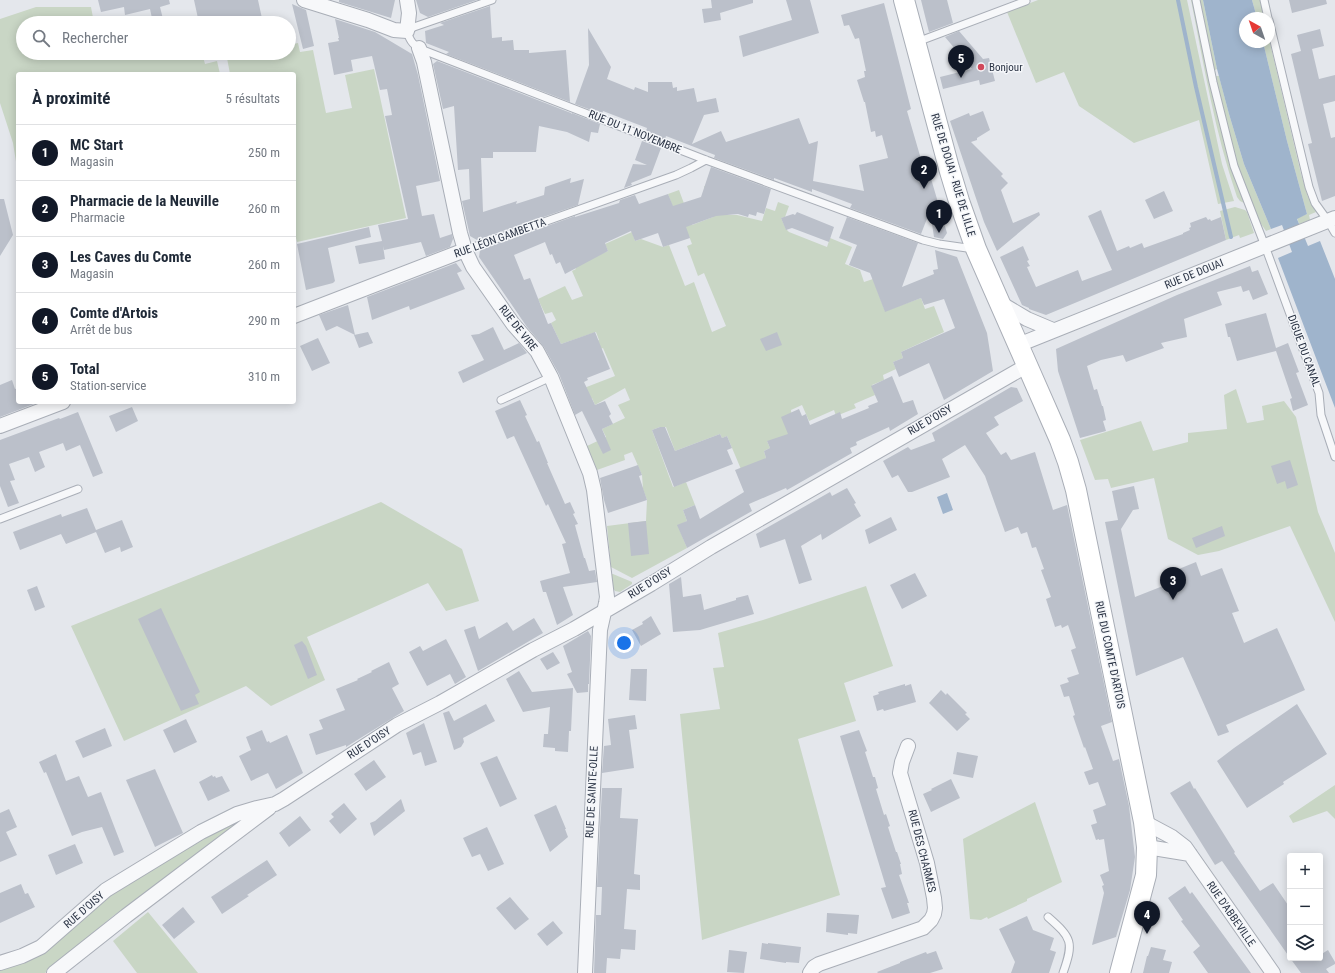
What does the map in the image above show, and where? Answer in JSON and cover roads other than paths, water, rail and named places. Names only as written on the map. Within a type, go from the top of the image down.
[{"type":"main road","name":"RUE DE DOUAI - RUE DE LILLE","points":[[904,0],[959,201],[976,249],[1018,344]]},
{"type":"main road","name":"RUE DU COMTE D'ARTOIS","points":[[1018,344],[1068,462],[1076,490],[1144,822],[1147,847],[1146,875],[1120,973]]},
{"type":"street","points":[[304,0],[368,20],[394,30],[407,32],[409,13],[407,0]]},
{"type":"street","name":"RUE DE VIRE","points":[[419,48],[424,62],[465,250],[469,260],[516,329],[537,351],[551,377],[592,480],[607,597],[604,611]]},
{"type":"street","name":"RUE DE DOUAI","points":[[1018,344],[1313,227],[1333,224]]},
{"type":"street","name":"RUE LÉON GAMBETTA","points":[[296,315],[465,250]]},
{"type":"street","points":[[1000,303],[1027,319],[1053,330]]},
{"type":"street","name":"RUE D'OISY","points":[[54,973],[249,822],[397,725],[440,703],[604,611],[724,539],[1028,365]]},
{"type":"street","points":[[0,426],[58,404]]},
{"type":"street","name":"RUE DE SAINTE-OLLE","points":[[585,973],[600,630],[604,611]]},
{"type":"street","name":"RUE DES CHARMES","points":[[810,973],[814,967],[819,964],[923,928],[931,920],[934,914],[935,908],[929,872],[900,773],[902,762],[908,746]]},
{"type":"street","name":"RUE D'OISY","points":[[0,963],[22,956],[41,947],[106,890],[201,832],[245,811],[275,804]]},
{"type":"street","name":"RUE D'ABBEVILLE","points":[[1144,822],[1172,837],[1185,847],[1272,973]]},
{"type":"street","points":[[1147,847],[1190,854]]},
{"type":"lane","points":[[419,48],[412,42],[407,32],[426,22],[492,0]]},
{"type":"lane","name":"DIGUE DU CANAL","points":[[1196,0],[1213,82],[1234,166],[1319,393],[1321,415],[1335,457]]},
{"type":"lane","points":[[1264,0],[1267,12]]},
{"type":"lane","points":[[915,42],[1026,1]]},
{"type":"lane","points":[[1275,44],[1308,183],[1315,203],[1333,224]]},
{"type":"lane","name":"RUE DU 11 NOVEMBRE","points":[[419,48],[706,160],[923,240],[938,244],[976,249]]},
{"type":"lane","name":"RUE LÉON GAMBETTA","points":[[465,250],[676,175],[706,160]]},
{"type":"lane","points":[[501,400],[551,377]]},
{"type":"lane","points":[[0,519],[78,488]]},
{"type":"lane","points":[[1048,917],[1064,931],[1070,943],[1068,959],[1063,973]]},
{"type":"water","points":[[1203,0],[1252,0],[1255,12],[1239,12],[1239,48],[1264,48],[1287,141],[1307,214],[1297,219],[1308,246],[1320,241],[1335,279],[1335,408],[1278,258],[1292,252],[1282,225],[1271,229],[1244,164],[1217,69]]},
{"type":"water","points":[[947,493],[953,510],[943,514],[937,497]]},
{"type":"waterway","points":[[1178,0],[1196,87],[1231,237]]},
{"type":"place","name":"Bonjour","points":[[981,67]]},
{"type":"place","name":"Total","points":[[961,78]]},
{"type":"place","name":"Pharmacie de la Neuville","points":[[924,189]]},
{"type":"place","name":"MC Start","points":[[939,233]]},
{"type":"place","name":"Les Caves du Comte","points":[[1173,600]]},
{"type":"place","name":"Comte d'Artois","points":[[1147,934]]}]
